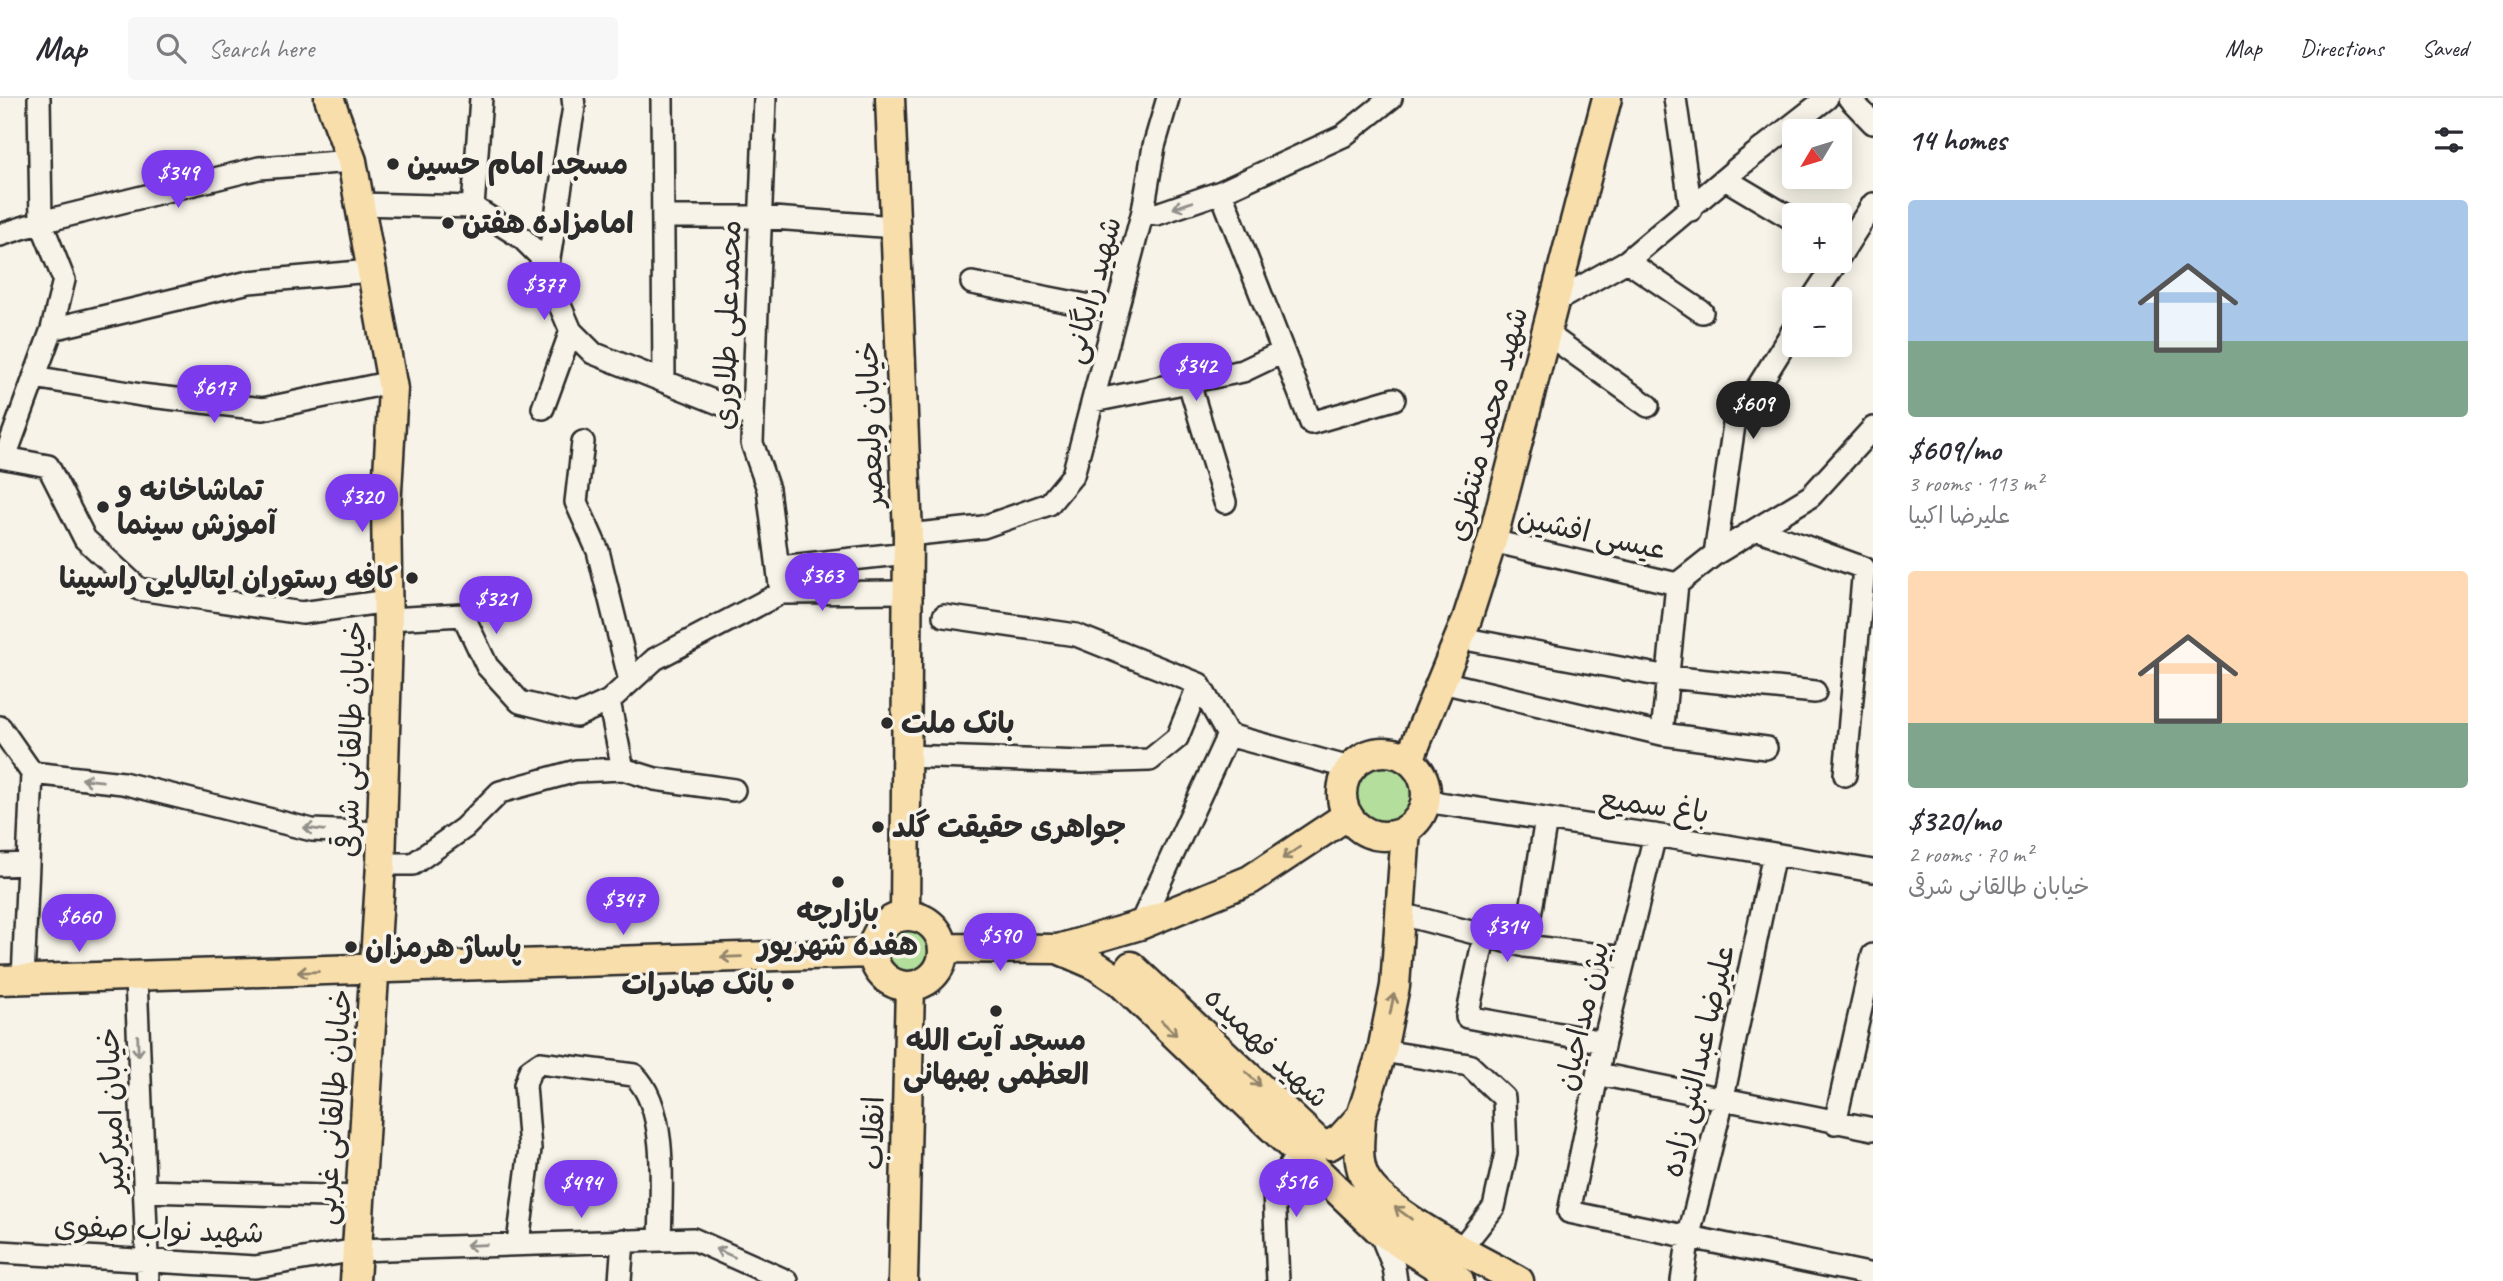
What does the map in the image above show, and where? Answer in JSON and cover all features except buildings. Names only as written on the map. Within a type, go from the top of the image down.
[{"type":"main road","name":"خیابان طالقانی شرقی","points":[[329,98],[352,161],[392,382],[386,508],[388,610],[376,970]]},
{"type":"main road","name":"خیابان ولیعصر","points":[[890,98],[907,544],[905,915]]},
{"type":"main road","name":"شهید محمد منتظری","points":[[1409,760],[1460,638],[1492,541],[1607,98]]},
{"type":"main road","points":[[1406,830],[1390,835],[1374,834],[1359,827],[1348,815],[1342,800],[1343,783],[1350,768],[1362,757],[1378,752],[1394,753],[1409,760],[1420,772],[1426,788],[1425,801]]},
{"type":"main road","name":"شهید فهمیده","points":[[1125,973],[1319,1143],[1330,1145],[1361,1116],[1382,1052],[1395,986],[1406,830],[1418,819],[1425,801]]},
{"type":"main road","points":[[943,948],[1058,949],[1140,925],[1250,880],[1348,815]]},
{"type":"main road","points":[[1324,831],[1347,834],[1368,843],[1387,857],[1403,876]]},
{"type":"main road","points":[[905,915],[919,917],[931,924],[940,935],[943,948],[941,962],[934,974],[923,983],[910,986],[896,984],[884,977],[876,966],[872,953],[874,939],[881,927],[892,919],[905,915]]},
{"type":"main road","points":[[1125,973],[1140,925]]},
{"type":"main road","points":[[1058,949],[1095,965],[1125,973],[1298,1153],[1379,1230],[1459,1281]]},
{"type":"main road","points":[[12,980],[872,953]]},
{"type":"main road","name":"خیابان طالقانی غربی","points":[[355,1281],[376,970]]},
{"type":"main road","name":"انقلاب","points":[[903,1281],[910,986]]},
{"type":"main road","points":[[1361,1116],[1360,1161],[1364,1176],[1376,1193],[1461,1250],[1519,1281]]},
{"type":"street","points":[[38,98],[41,222],[64,280],[52,329],[3,457],[48,466],[85,540],[139,589],[302,613],[388,610],[463,615],[487,666],[520,702],[576,716],[608,701],[655,659],[781,593],[906,592]]},
{"type":"street","points":[[473,207],[481,98]]},
{"type":"street","points":[[573,98],[574,107],[548,264],[553,289],[571,331],[593,353],[751,416]]},
{"type":"street","points":[[662,98],[664,381]]},
{"type":"street","name":"محمدعلی طلاوری","points":[[765,98],[751,416],[752,443],[768,489],[780,567],[781,593]]},
{"type":"street","points":[[1143,211],[1154,146],[1168,98]]},
{"type":"street","name":"شهید رایگانی","points":[[780,567],[858,557],[983,527],[1049,504],[1073,475],[1143,211],[1157,214],[1221,192],[1343,136],[1391,98]]},
{"type":"street","points":[[1675,98],[1690,210]]},
{"type":"street","points":[[1554,302],[1627,261],[1827,98]]},
{"type":"street","points":[[1849,98],[1873,123]]},
{"type":"street","points":[[0,235],[41,222],[259,169],[352,161]]},
{"type":"street","points":[[1725,179],[1782,212]]},
{"type":"street","points":[[1221,192],[1311,423],[1394,399]]},
{"type":"street","points":[[359,204],[447,204],[473,207],[522,238],[548,264]]},
{"type":"street","points":[[1852,237],[1873,204]]},
{"type":"street","points":[[664,217],[760,217],[895,227]]},
{"type":"street","points":[[1627,261],[1702,312]]},
{"type":"street","points":[[52,329],[249,282],[370,271]]},
{"type":"street","points":[[972,282],[1116,311]]},
{"type":"street","points":[[543,408],[571,331]]},
{"type":"street","points":[[1546,333],[1648,406]]},
{"type":"street","points":[[1715,554],[1734,425],[1782,348]]},
{"type":"street","points":[[1093,401],[1243,371],[1283,352]]},
{"type":"street","points":[[34,377],[141,395],[263,409],[392,382]]},
{"type":"street","points":[[1189,383],[1225,502]]},
{"type":"street","name":"عیسی افشین","points":[[1492,541],[1678,584],[1715,554],[1811,496],[1871,435]]},
{"type":"street","points":[[583,442],[576,502],[598,551],[630,681]]},
{"type":"street","points":[[1758,529],[1864,568],[1845,775]]},
{"type":"street","points":[[858,557],[862,592]]},
{"type":"street","points":[[1662,734],[1678,584]]},
{"type":"street","points":[[944,616],[1076,635],[1199,684],[1228,735],[1350,768]]},
{"type":"street","points":[[1460,638],[1668,677],[1815,692]]},
{"type":"street","points":[[1441,682],[1662,734],[1766,748]]},
{"type":"street","points":[[904,756],[1083,762],[1150,760],[1177,738],[1199,684]]},
{"type":"street","points":[[608,701],[623,769]]},
{"type":"street","points":[[0,727],[32,773],[28,864],[12,980]]},
{"type":"street","points":[[1140,925],[1228,735]]},
{"type":"street","points":[[381,864],[413,864],[464,828],[500,792],[576,771],[623,769],[679,783],[734,790]]},
{"type":"street","points":[[32,773],[123,783],[312,830],[382,833]]},
{"type":"street","name":"باغ سمیع","points":[[1425,801],[1873,871]]},
{"type":"street","points":[[1525,946],[1546,819]]},
{"type":"street","name":"بیژن مداحیان","points":[[1655,835],[1604,1042],[1569,1212],[1689,1235]]},
{"type":"street","name":"علیرضا عبدالنبی زاده","points":[[1682,1281],[1689,1235],[1722,1097],[1774,854]]},
{"type":"street","points":[[0,865],[28,864]]},
{"type":"street","points":[[1401,914],[1484,938],[1525,946],[1625,957]]},
{"type":"street","points":[[1484,938],[1467,1017],[1604,1042]]},
{"type":"street","points":[[1835,1123],[1873,956]]},
{"type":"street","name":"خیابان امیرکبیر","points":[[136,978],[148,1272]]},
{"type":"street","points":[[1382,1052],[1469,1065],[1504,1098],[1506,1153],[1494,1207],[1461,1250]]},
{"type":"street","points":[[519,1243],[530,1149],[525,1085],[530,1070],[540,1063],[634,1075],[645,1085],[657,1122],[661,1174],[660,1239]]},
{"type":"street","points":[[1599,1074],[1873,1129]]},
{"type":"street","points":[[1278,1281],[1274,1191],[1298,1153]]},
{"type":"street","points":[[144,1191],[361,1197]]},
{"type":"street","points":[[1379,1230],[1394,1267],[1396,1281]]},
{"type":"street","points":[[1689,1235],[1873,1275]]},
{"type":"street","name":"شهید نواب صفوی","points":[[0,1252],[148,1272],[255,1267],[357,1250],[693,1239],[787,1281]]},
{"type":"street","points":[[620,1281],[624,1240]]},
{"type":"green space","points":[[1378,763],[1390,763],[1406,772],[1413,782],[1413,806],[1406,816],[1390,825],[1378,825],[1367,820],[1358,811],[1353,800],[1353,788],[1358,777],[1367,768]]},
{"type":"green space","points":[[908,920],[925,925],[933,933],[938,950],[933,967],[925,975],[908,980],[891,975],[883,967],[878,950],[883,933],[891,925]]},
{"type":"place","name":"مسجد امام حسین","points":[[393,164]]},
{"type":"place","name":"امامزاده هفتن","points":[[448,223]]},
{"type":"place","name":"تماشاخانه و آموزش سینما","points":[[103,507]]},
{"type":"place","name":"کافه رستوران ایتالیایی راسپینا","points":[[412,578]]},
{"type":"place","name":"بانک ملت","points":[[887,723]]},
{"type":"place","name":"جواهری حقیقت گلد","points":[[878,827]]},
{"type":"place","name":"بازارچه هفده شهریور","points":[[838,882]]},
{"type":"place","name":"پاساژ هرمزان","points":[[351,947]]},
{"type":"place","name":"بانک صادرات","points":[[788,984]]},
{"type":"place","name":"مسجد آیت الله العظمی بهبهانی","points":[[996,1011]]}]
